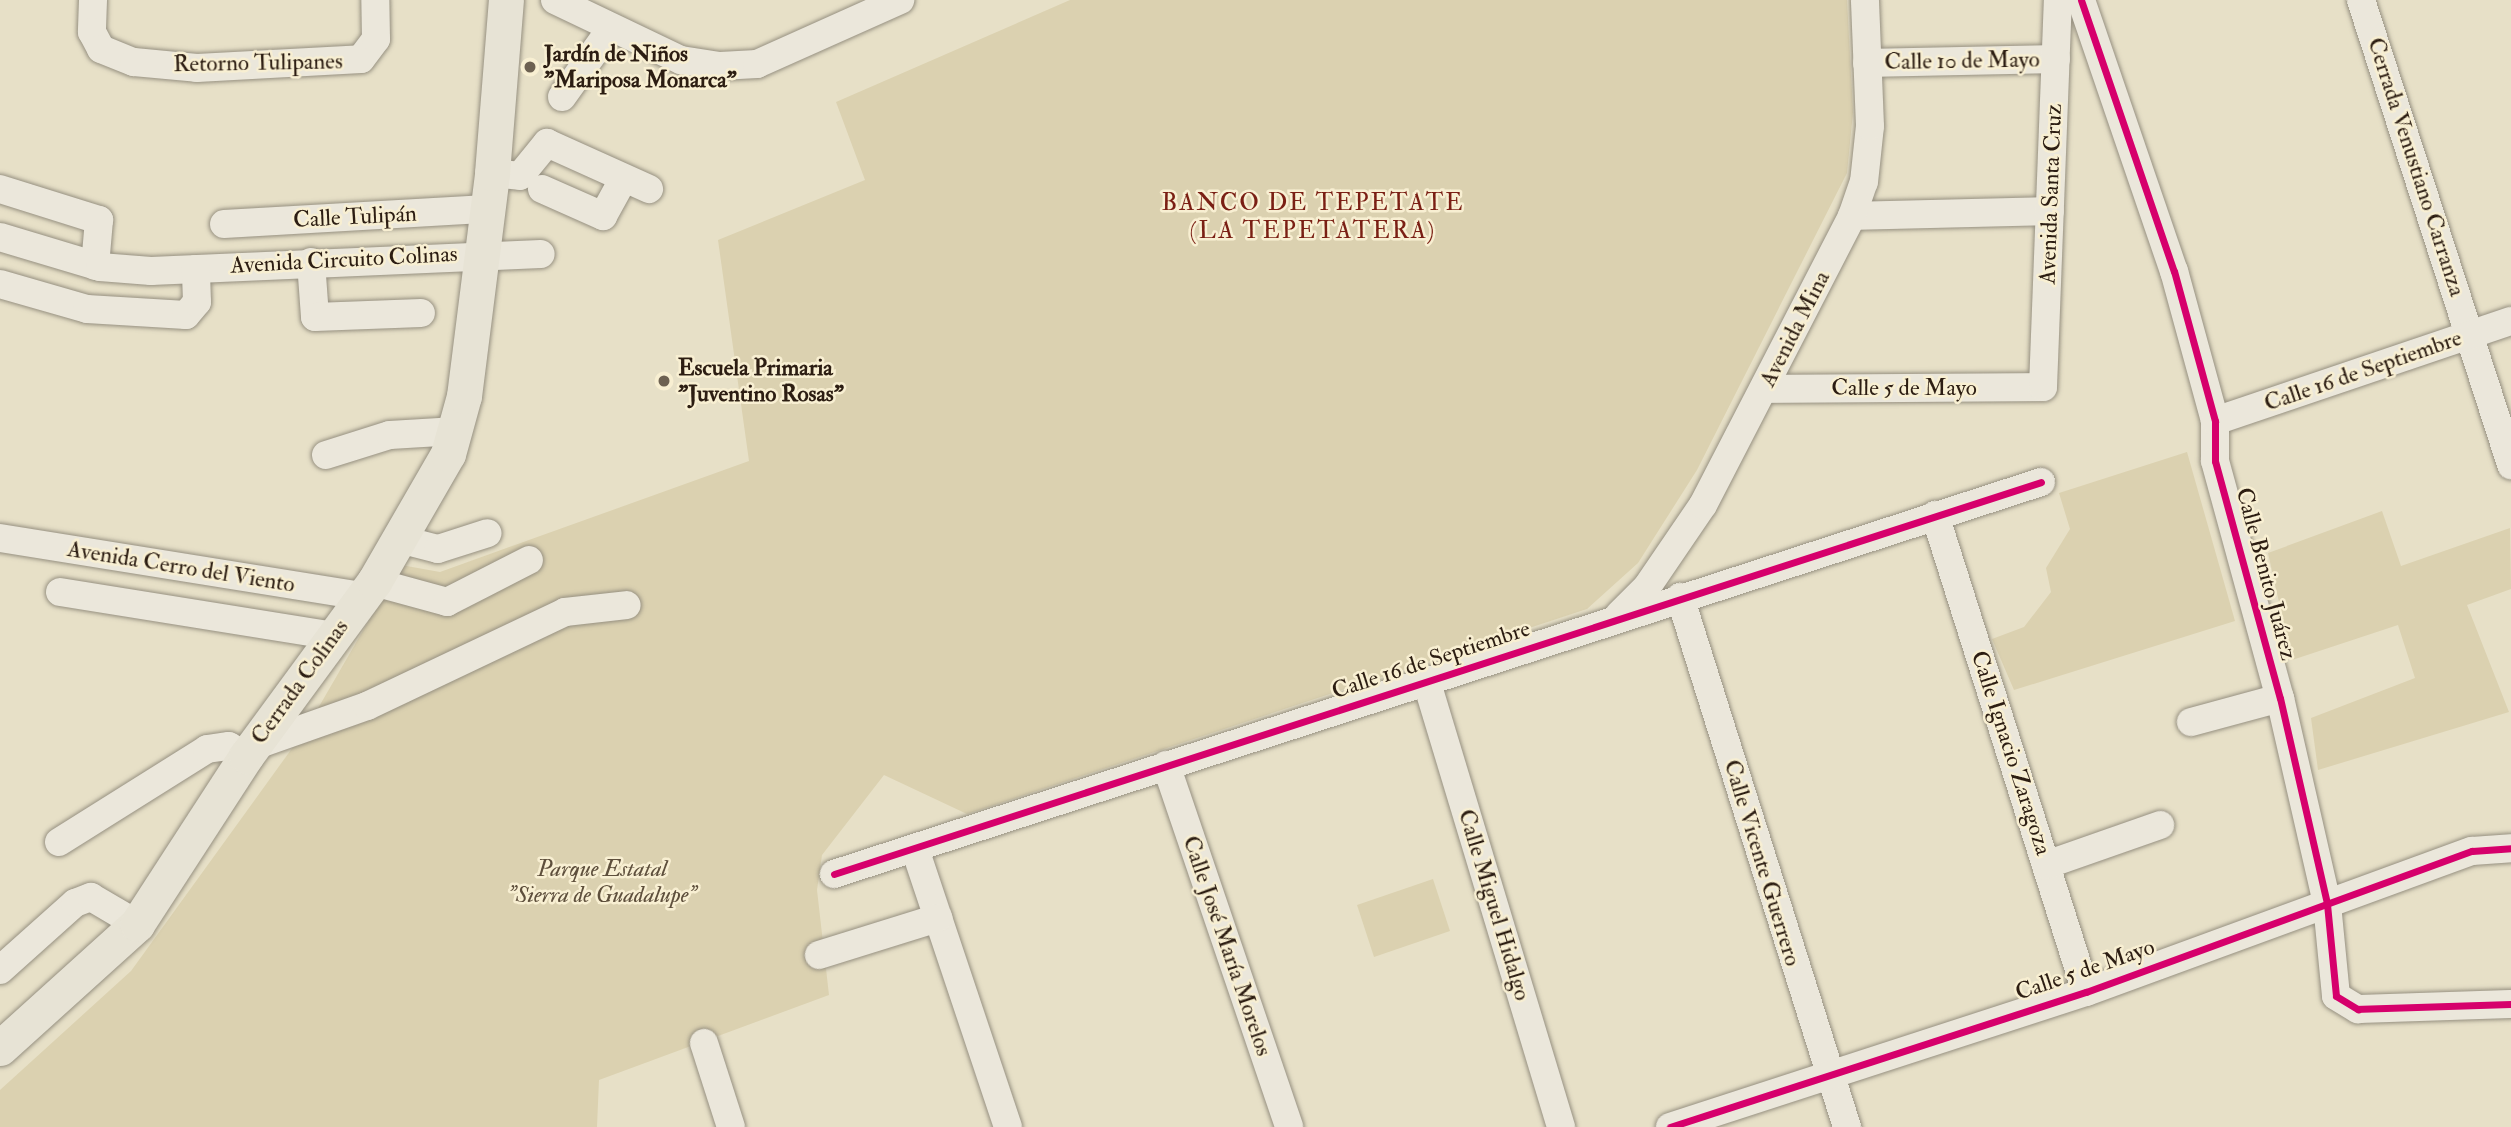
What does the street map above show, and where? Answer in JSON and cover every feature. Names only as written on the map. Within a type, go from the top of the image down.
[{"type":"main road","name":"Avenida Circuito Colinas","points":[[481,252],[492,173],[506,0]]},
{"type":"main road","name":"Cerrada Colinas","points":[[0,1048],[137,924],[250,751],[368,589],[399,539],[456,431],[481,252]]},
{"type":"street","name":"Retorno Tulipanes","points":[[93,0],[92,32],[102,49],[134,62],[197,68],[361,59],[376,39],[375,0]]},
{"type":"street","points":[[555,0],[610,30],[681,60],[757,64],[886,3]]},
{"type":"street","name":"Avenida Mina","points":[[1613,621],[1647,587],[1703,505],[1852,216],[1866,168],[1867,63],[1864,0]]},
{"type":"street","name":"Avenida Santa Cruz","points":[[2043,387],[2058,0]]},
{"type":"street","name":"Calle Benito Juárez","points":[[2081,0],[2174,271],[2215,421],[2215,460],[2280,698],[2327,904],[2336,996],[2358,1009],[2511,1004]]},
{"type":"street","name":"Cerrada Venustiano Carranza","points":[[2369,2],[2511,465]]},
{"type":"street","points":[[562,97],[610,30]]},
{"type":"street","name":"Calle 10 de Mayo","points":[[1867,63],[2056,59]]},
{"type":"street","points":[[492,173],[520,176],[547,143],[637,183],[603,216],[542,189]]},
{"type":"street","points":[[0,189],[99,220],[95,266]]},
{"type":"street","name":"Calle Tulipán","points":[[223,224],[487,209]]},
{"type":"street","points":[[1852,216],[2050,211]]},
{"type":"street","name":"Avenida Circuito Colinas","points":[[0,237],[95,266],[197,269],[481,252]]},
{"type":"street","points":[[481,252],[541,254]]},
{"type":"street","points":[[311,262],[315,317],[421,313]]},
{"type":"street","points":[[0,284],[87,309],[186,315],[197,302],[197,269]]},
{"type":"street","name":"Calle 16 de Septiembre","points":[[2215,421],[2511,321]]},
{"type":"street","name":"Calle 5 de Mayo","points":[[1765,389],[2043,387]]},
{"type":"street","points":[[326,455],[390,435],[456,431]]},
{"type":"street","name":"Calle 16 de Septiembre","points":[[834,874],[1427,683],[1935,514],[2041,482]]},
{"type":"street","name":"Calle Ignacio Zaragoza","points":[[1935,514],[2086,992]]},
{"type":"street","points":[[399,539],[438,549],[488,533]]},
{"type":"street","name":"Avenida Cerro del Viento","points":[[0,538],[447,602],[528,561]]},
{"type":"street","points":[[60,592],[334,636]]},
{"type":"street","name":"Calle Vicente Guerrero","points":[[1680,597],[1828,1076],[1847,1127]]},
{"type":"street","points":[[59,842],[206,749],[229,746],[250,751],[366,706],[565,612],[627,605]]},
{"type":"street","name":"Calle Miguel Hidalgo","points":[[1427,683],[1561,1127]]},
{"type":"street","points":[[2191,722],[2280,698]]},
{"type":"street","name":"Calle José María Morelos","points":[[1166,765],[1289,1127]]},
{"type":"street","points":[[2046,865],[2160,825]]},
{"type":"street","name":"Calle 5 de Mayo","points":[[1670,1127],[2086,992],[2472,851],[2511,848]]},
{"type":"street","points":[[915,849],[1008,1127]]},
{"type":"street","points":[[0,970],[75,903],[91,897],[137,924]]},
{"type":"street","points":[[819,955],[938,918]]},
{"type":"street","points":[[704,1043],[731,1127]]},
{"type":"green space","name":"Parque Estatal \"Sierra de Guadalupe\"","points":[[1070,0],[1847,0],[1853,112],[1847,173],[1697,470],[1638,563],[1587,609],[967,814],[884,775],[822,855],[817,890],[829,995],[599,1080],[597,1127],[0,1127],[0,1090],[131,971],[306,729],[401,565],[440,572],[749,461],[718,240],[865,180],[836,102]]},
{"type":"green space","points":[[2187,452],[2235,621],[2014,690],[1992,639],[2024,627],[2051,592],[2046,568],[2070,529],[2059,493]]},
{"type":"green space","points":[[2382,511],[2401,566],[2510,528],[2511,589],[2467,605],[2509,712],[2318,770],[2311,718],[2415,678],[2398,625],[2292,660],[2268,553]]},
{"type":"green space","points":[[1433,879],[1450,931],[1374,957],[1357,905]]},
{"type":"cycle path","points":[[2081,0],[2174,271],[2215,421],[2215,461],[2280,698],[2327,904],[2336,996],[2358,1009],[2511,1004]]},
{"type":"cycle path","points":[[834,874],[2041,482]]},
{"type":"cycle path","points":[[1670,1127],[2086,992],[2472,851],[2511,848]]},
{"type":"place","name":"Jardín de Niños \"Mariposa Monarca\"","points":[[530,67]]},
{"type":"place","name":"Escuela Primaria \"Juventino Rosas\"","points":[[664,381]]},
{"type":"district","name":"BANCO DE TEPETATE (LA TEPETATERA)","points":[[1313,217]]}]
